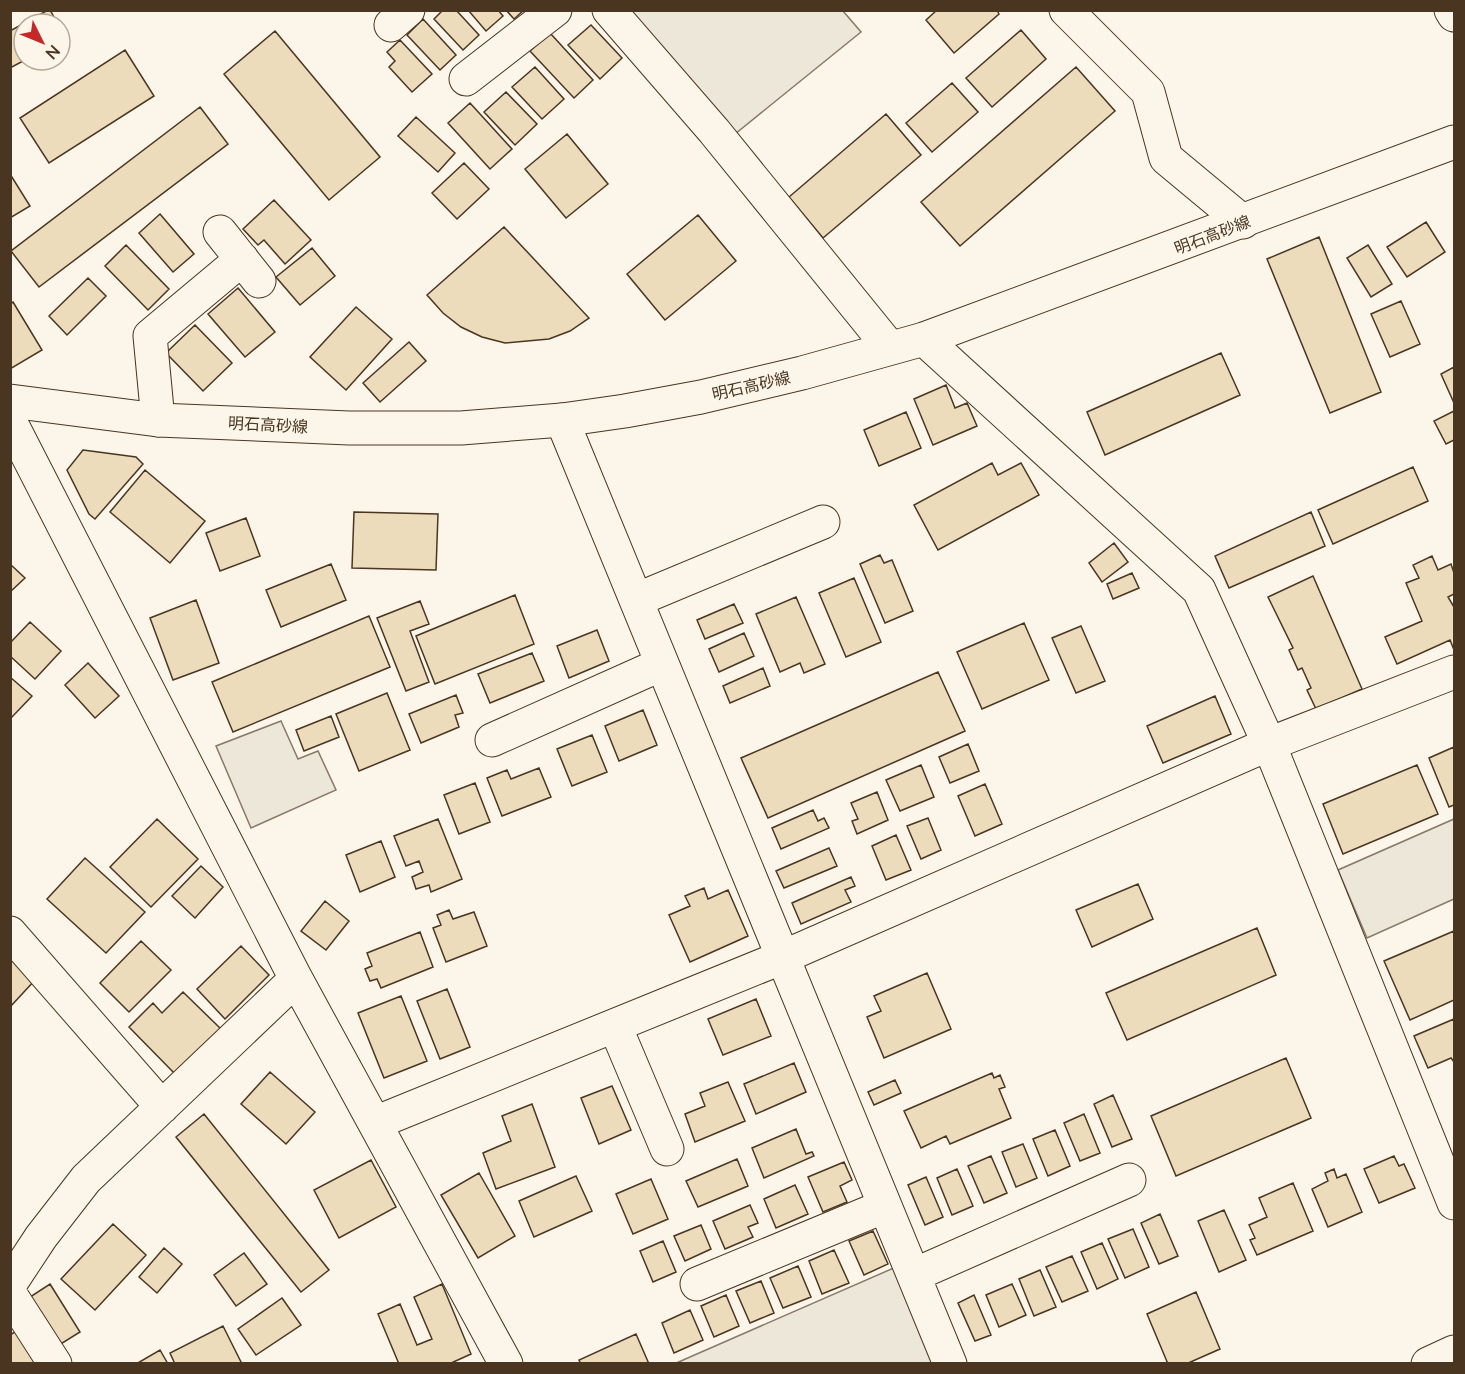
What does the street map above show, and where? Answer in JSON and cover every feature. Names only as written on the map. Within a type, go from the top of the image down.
[{"type":"street","points":[[466,79],[555,10]]},
{"type":"street","points":[[609,10],[714,131],[890,348]]},
{"type":"street","points":[[1066,10],[1149,92],[1166,158],[1244,222]]},
{"type":"street","points":[[1451,10],[1455,15]]},
{"type":"street","name":"明石高砂線","points":[[10,401],[158,420],[349,428],[461,428],[561,420],[701,397],[924,339],[1455,142]]},
{"type":"street","points":[[158,420],[150,336],[251,270],[220,232]]},
{"type":"street","points":[[924,339],[1199,590],[1269,744],[1455,1203]]},
{"type":"street","points":[[10,420],[296,979],[506,1364]]},
{"type":"street","points":[[561,420],[950,1364]]},
{"type":"street","points":[[636,600],[823,522]]},
{"type":"street","points":[[492,740],[662,664]]},
{"type":"street","points":[[375,1124],[783,957],[1269,744],[1455,672]]},
{"type":"street","points":[[10,933],[162,1107]]},
{"type":"street","points":[[10,1284],[41,1237],[86,1179],[296,979]]},
{"type":"street","points":[[615,1026],[667,1149]]},
{"type":"street","points":[[914,1275],[1129,1180]]},
{"type":"street","points":[[697,1284],[885,1206]]},
{"type":"street","points":[[10,1294],[55,1364]]},
{"type":"street","points":[[1428,1364],[1455,1352]]},
{"type":"shaded area","points":[[627,11],[843,11],[861,32],[735,134]]},
{"type":"shaded area","points":[[281,721],[298,759],[318,751],[336,790],[251,828],[216,746]]},
{"type":"shaded area","points":[[1454,819],[1454,899],[1367,938],[1338,870]]},
{"type":"shaded area","points":[[896,1267],[937,1364],[674,1364]]},
{"type":"building","points":[[443,10],[456,10],[479,35],[463,50],[434,19]]},
{"type":"building","points":[[468,10],[498,10],[503,16],[486,31]]},
{"type":"building","points":[[506,10],[524,10],[514,19]]},
{"type":"building","points":[[937,10],[997,10],[999,14],[954,53],[926,20]]},
{"type":"building","points":[[423,19],[456,55],[440,70],[407,35]]},
{"type":"building","points":[[591,25],[622,58],[600,79],[568,45]]},
{"type":"building","points":[[12,30],[12,67],[10,68],[10,31]]},
{"type":"building","points":[[1021,30],[1046,59],[992,107],[966,78]]},
{"type":"building","points":[[275,31],[380,157],[329,200],[224,74]]},
{"type":"building","points":[[550,33],[593,80],[574,98],[530,51]]},
{"type":"building","points":[[400,40],[432,74],[412,92],[389,67],[395,61],[387,52]]},
{"type":"building","points":[[125,50],[154,96],[49,163],[20,118]]},
{"type":"building","points":[[535,67],[564,99],[542,119],[512,87]]},
{"type":"building","points":[[1076,67],[1115,111],[960,246],[921,202]]},
{"type":"building","points":[[952,83],[978,112],[932,152],[906,123]]},
{"type":"building","points":[[506,92],[537,124],[515,145],[484,112]]},
{"type":"building","points":[[470,103],[512,149],[490,169],[448,123]]},
{"type":"building","points":[[200,107],[228,144],[39,287],[11,251]]},
{"type":"building","points":[[886,114],[921,155],[823,238],[789,197]]},
{"type":"building","points":[[416,117],[455,153],[438,172],[398,136]]},
{"type":"building","points":[[567,134],[608,184],[566,218],[525,169]]},
{"type":"building","points":[[464,163],[489,189],[457,219],[432,193]]},
{"type":"building","points":[[10,174],[30,206],[10,218]]},
{"type":"building","points":[[274,200],[311,240],[285,264],[264,240],[258,245],[243,229]]},
{"type":"building","points":[[160,214],[194,254],[173,272],[139,233]]},
{"type":"building","points":[[698,215],[736,261],[665,320],[627,274]]},
{"type":"building","points":[[1426,222],[1445,252],[1407,277],[1387,247]]},
{"type":"building","points":[[504,227],[589,318],[570,331],[549,339],[505,343],[482,337],[461,327],[443,313],[427,295]]},
{"type":"building","points":[[1319,237],[1381,392],[1330,413],[1267,259]]},
{"type":"building","points":[[126,245],[169,289],[148,310],[105,266]]},
{"type":"building","points":[[1368,245],[1392,284],[1371,297],[1347,258]]},
{"type":"building","points":[[312,248],[335,276],[300,305],[276,277]]},
{"type":"building","points":[[88,278],[106,296],[67,335],[49,316]]},
{"type":"building","points":[[238,288],[275,332],[245,357],[208,314]]},
{"type":"building","points":[[1401,301],[1420,344],[1390,357],[1371,314]]},
{"type":"building","points":[[13,302],[42,350],[10,369],[10,304]]},
{"type":"building","points":[[356,307],[392,339],[346,390],[310,357]]},
{"type":"building","points":[[195,325],[232,363],[203,391],[166,353]]},
{"type":"building","points":[[409,342],[426,361],[380,402],[363,383]]},
{"type":"building","points":[[1221,353],[1240,395],[1105,455],[1087,412]]},
{"type":"building","points":[[1454,367],[1454,403],[1441,374]]},
{"type":"building","points":[[946,385],[955,408],[967,403],[977,426],[933,445],[914,399]]},
{"type":"building","points":[[1454,411],[1454,440],[1446,444],[1434,421]]},
{"type":"building","points":[[906,412],[921,448],[879,466],[864,430]]},
{"type":"building","points":[[83,450],[136,457],[143,464],[95,519],[89,514],[67,470]]},
{"type":"building","points":[[992,463],[998,475],[1021,463],[1039,495],[938,550],[914,505]]},
{"type":"building","points":[[1413,467],[1428,501],[1333,544],[1318,510]]},
{"type":"building","points":[[145,470],[205,521],[170,563],[110,512]]},
{"type":"building","points":[[354,512],[438,514],[436,570],[352,568]]},
{"type":"building","points":[[1311,512],[1325,546],[1229,588],[1215,556]]},
{"type":"building","points":[[246,518],[260,556],[220,571],[206,533]]},
{"type":"building","points":[[1114,543],[1128,562],[1102,582],[1089,563]]},
{"type":"building","points":[[880,555],[884,563],[892,560],[913,611],[885,623],[860,564]]},
{"type":"building","points":[[1432,556],[1438,570],[1451,564],[1454,573],[1454,594],[1448,597],[1454,607],[1454,650],[1450,640],[1397,664],[1385,637],[1422,621],[1406,583],[1419,578],[1413,565]]},
{"type":"building","points":[[10,564],[25,578],[10,592]]},
{"type":"building","points":[[331,564],[346,600],[281,627],[266,590]]},
{"type":"building","points":[[1132,573],[1139,588],[1113,599],[1107,584]]},
{"type":"building","points":[[1313,576],[1362,689],[1316,709],[1307,690],[1311,688],[1302,668],[1298,670],[1289,650],[1293,648],[1268,597]]},
{"type":"building","points":[[854,578],[881,642],[846,657],[819,593]]},
{"type":"building","points":[[515,595],[534,644],[435,684],[416,636]]},
{"type":"building","points":[[796,597],[825,664],[804,673],[800,663],[780,672],[756,614]]},
{"type":"building","points":[[196,600],[219,663],[173,680],[150,618]]},
{"type":"building","points":[[420,601],[429,624],[410,631],[429,682],[406,691],[377,618]]},
{"type":"building","points":[[734,604],[743,623],[705,639],[697,620]]},
{"type":"building","points":[[369,616],[390,667],[233,732],[212,682]]},
{"type":"building","points":[[30,622],[61,651],[35,679],[10,656],[10,643]]},
{"type":"building","points":[[1024,623],[1049,680],[982,709],[957,652]]},
{"type":"building","points":[[1081,626],[1105,681],[1076,693],[1052,638]]},
{"type":"building","points":[[597,630],[609,661],[569,678],[557,646]]},
{"type":"building","points":[[744,633],[754,656],[719,672],[709,649]]},
{"type":"building","points":[[532,653],[544,681],[490,703],[478,674]]},
{"type":"building","points":[[88,663],[119,696],[95,718],[65,685]]},
{"type":"building","points":[[763,668],[770,686],[730,703],[723,686]]},
{"type":"building","points":[[938,672],[965,731],[768,818],[741,758]]},
{"type":"building","points":[[10,677],[32,696],[12,717],[10,715]]},
{"type":"building","points":[[387,693],[410,750],[359,771],[336,714]]},
{"type":"building","points":[[456,695],[463,713],[455,715],[459,727],[421,743],[409,714]]},
{"type":"building","points":[[1215,696],[1231,734],[1163,763],[1147,726]]},
{"type":"building","points":[[643,710],[657,745],[619,761],[605,726]]},
{"type":"building","points":[[331,716],[339,737],[304,751],[296,730]]},
{"type":"building","points":[[592,735],[607,772],[572,786],[557,749]]},
{"type":"building","points":[[968,744],[979,771],[950,783],[939,757]]},
{"type":"building","points":[[1454,747],[1454,805],[1449,807],[1429,758]]},
{"type":"building","points":[[921,765],[934,797],[900,811],[886,780]]},
{"type":"building","points":[[1417,765],[1438,814],[1343,854],[1323,804]]},
{"type":"building","points":[[539,768],[551,797],[502,816],[487,778],[507,770],[511,779]]},
{"type":"building","points":[[475,783],[490,822],[459,834],[444,795]]},
{"type":"building","points":[[985,784],[1002,824],[975,836],[958,796]]},
{"type":"building","points":[[877,792],[888,820],[857,834],[852,821],[858,819],[851,803]]},
{"type":"building","points":[[813,810],[818,821],[824,818],[829,828],[781,849],[772,828]]},
{"type":"building","points":[[928,818],[941,850],[921,859],[907,826]]},
{"type":"building","points":[[157,819],[198,859],[151,907],[110,867]]},
{"type":"building","points":[[438,819],[462,879],[431,892],[429,885],[416,889],[412,877],[423,872],[419,861],[406,866],[394,836]]},
{"type":"building","points":[[896,835],[911,870],[886,880],[872,846]]},
{"type":"building","points":[[381,841],[395,877],[360,892],[346,855]]},
{"type":"building","points":[[829,848],[837,866],[784,888],[776,871]]},
{"type":"building","points":[[85,858],[145,912],[106,953],[47,899]]},
{"type":"building","points":[[201,866],[223,887],[195,918],[172,896]]},
{"type":"building","points":[[851,877],[855,886],[845,890],[851,902],[801,924],[792,903]]},
{"type":"building","points":[[1138,884],[1153,919],[1092,947],[1076,910]]},
{"type":"building","points":[[704,888],[708,899],[728,890],[748,936],[690,962],[669,915],[690,906],[685,896]]},
{"type":"building","points":[[325,901],[349,921],[326,950],[301,931]]},
{"type":"building","points":[[449,910],[453,919],[474,912],[487,946],[446,962],[433,928],[441,925],[437,915]]},
{"type":"building","points":[[1257,928],[1276,975],[1127,1040],[1106,993]]},
{"type":"building","points":[[1454,931],[1454,1000],[1410,1020],[1384,961]]},
{"type":"building","points":[[420,932],[433,967],[381,988],[377,979],[370,981],[365,969],[372,966],[367,953]]},
{"type":"building","points":[[141,941],[171,970],[129,1012],[100,983]]},
{"type":"building","points":[[241,946],[269,975],[225,1019],[197,989]]},
{"type":"building","points":[[10,958],[35,980],[10,1007]]},
{"type":"building","points":[[927,973],[951,1029],[884,1058],[867,1017],[881,1011],[874,996]]},
{"type":"building","points":[[447,989],[470,1047],[440,1059],[417,1001]]},
{"type":"building","points":[[183,992],[222,1030],[176,1075],[129,1027],[153,1003],[162,1013]]},
{"type":"building","points":[[401,996],[427,1061],[384,1078],[358,1013]]},
{"type":"building","points":[[756,999],[771,1036],[723,1055],[708,1019]]},
{"type":"building","points":[[1454,1019],[1454,1062],[1451,1058],[1428,1068],[1414,1036]]},
{"type":"building","points":[[1286,1058],[1311,1118],[1176,1176],[1151,1116]]},
{"type":"building","points":[[794,1063],[806,1092],[756,1114],[744,1084]]},
{"type":"building","points":[[270,1072],[315,1112],[286,1144],[241,1104]]},
{"type":"building","points":[[992,1073],[994,1078],[1000,1075],[1005,1087],[999,1089],[1011,1118],[950,1144],[946,1136],[921,1148],[904,1111]]},
{"type":"building","points":[[895,1080],[901,1093],[874,1105],[868,1092]]},
{"type":"building","points":[[728,1082],[745,1121],[695,1142],[685,1114],[705,1106],[700,1093]]},
{"type":"building","points":[[612,1086],[631,1130],[599,1144],[581,1098]]},
{"type":"building","points":[[1113,1095],[1132,1139],[1112,1147],[1094,1104]]},
{"type":"building","points":[[532,1104],[555,1167],[496,1189],[483,1153],[511,1141],[502,1116]]},
{"type":"building","points":[[204,1114],[329,1270],[301,1292],[176,1137]]},
{"type":"building","points":[[1084,1114],[1100,1153],[1080,1161],[1064,1123]]},
{"type":"building","points":[[796,1129],[806,1154],[812,1152],[814,1156],[764,1178],[752,1148]]},
{"type":"building","points":[[1055,1130],[1070,1166],[1048,1176],[1033,1139]]},
{"type":"building","points":[[1023,1144],[1037,1178],[1016,1187],[1002,1152]]},
{"type":"building","points":[[991,1156],[1007,1193],[984,1203],[968,1166]]},
{"type":"building","points":[[1394,1156],[1399,1166],[1404,1164],[1415,1188],[1379,1203],[1364,1169]]},
{"type":"building","points":[[737,1159],[748,1186],[698,1207],[686,1181]]},
{"type":"building","points":[[371,1160],[396,1207],[339,1238],[314,1190]]},
{"type":"building","points":[[844,1162],[852,1180],[840,1186],[847,1202],[823,1212],[808,1177]]},
{"type":"building","points":[[957,1169],[973,1206],[952,1215],[937,1178]]},
{"type":"building","points":[[1334,1169],[1337,1178],[1346,1174],[1362,1212],[1328,1227],[1312,1189],[1328,1181],[1325,1173]]},
{"type":"building","points":[[479,1173],[515,1236],[478,1258],[441,1195]]},
{"type":"building","points":[[576,1176],[592,1211],[534,1237],[519,1201]]},
{"type":"building","points":[[926,1177],[943,1217],[925,1225],[908,1185]]},
{"type":"building","points":[[651,1179],[668,1219],[633,1234],[616,1194]]},
{"type":"building","points":[[1293,1183],[1313,1231],[1257,1255],[1250,1240],[1255,1238],[1249,1225],[1267,1217],[1259,1198]]},
{"type":"building","points":[[795,1185],[808,1214],[776,1228],[764,1199]]},
{"type":"building","points":[[750,1205],[758,1223],[748,1227],[753,1237],[725,1249],[713,1221]]},
{"type":"building","points":[[1224,1210],[1246,1260],[1219,1272],[1198,1221]]},
{"type":"building","points":[[1160,1214],[1178,1256],[1159,1264],[1141,1223]]},
{"type":"building","points":[[113,1224],[146,1255],[95,1310],[61,1279]]},
{"type":"building","points":[[701,1225],[711,1249],[685,1261],[674,1236]]},
{"type":"building","points":[[1133,1229],[1149,1267],[1125,1278],[1108,1239]]},
{"type":"building","points":[[873,1231],[888,1264],[864,1275],[849,1241]]},
{"type":"building","points":[[663,1241],[676,1272],[653,1282],[640,1251]]},
{"type":"building","points":[[1102,1243],[1118,1279],[1097,1289],[1081,1252]]},
{"type":"building","points":[[164,1248],[182,1264],[157,1293],[139,1277]]},
{"type":"building","points":[[834,1250],[849,1283],[822,1294],[809,1261]]},
{"type":"building","points":[[244,1253],[267,1284],[236,1306],[214,1275]]},
{"type":"building","points":[[1072,1256],[1088,1291],[1062,1302],[1046,1267]]},
{"type":"building","points":[[798,1266],[811,1297],[783,1308],[770,1278]]},
{"type":"building","points":[[1040,1270],[1056,1307],[1034,1316],[1019,1279]]},
{"type":"building","points":[[761,1281],[774,1313],[750,1323],[736,1291]]},
{"type":"building","points":[[50,1284],[80,1332],[56,1347],[27,1299]]},
{"type":"building","points":[[442,1284],[471,1354],[449,1364],[399,1364],[378,1314],[400,1304],[417,1345],[432,1339],[414,1297]]},
{"type":"building","points":[[1012,1284],[1026,1315],[999,1327],[986,1295]]},
{"type":"building","points":[[1196,1292],[1220,1349],[1186,1364],[1168,1364],[1147,1314]]},
{"type":"building","points":[[726,1295],[739,1326],[714,1337],[701,1306]]},
{"type":"building","points":[[974,1295],[991,1335],[975,1341],[958,1303]]},
{"type":"building","points":[[282,1298],[301,1325],[256,1355],[238,1329]]},
{"type":"building","points":[[690,1310],[703,1340],[674,1353],[662,1323]]},
{"type":"building","points":[[223,1326],[242,1364],[175,1364],[170,1353]]},
{"type":"building","points":[[18,1330],[39,1364],[10,1364],[10,1335]]},
{"type":"building","points":[[636,1334],[649,1364],[581,1364],[579,1360]]},
{"type":"building","points":[[160,1350],[168,1364],[136,1364]]}]
